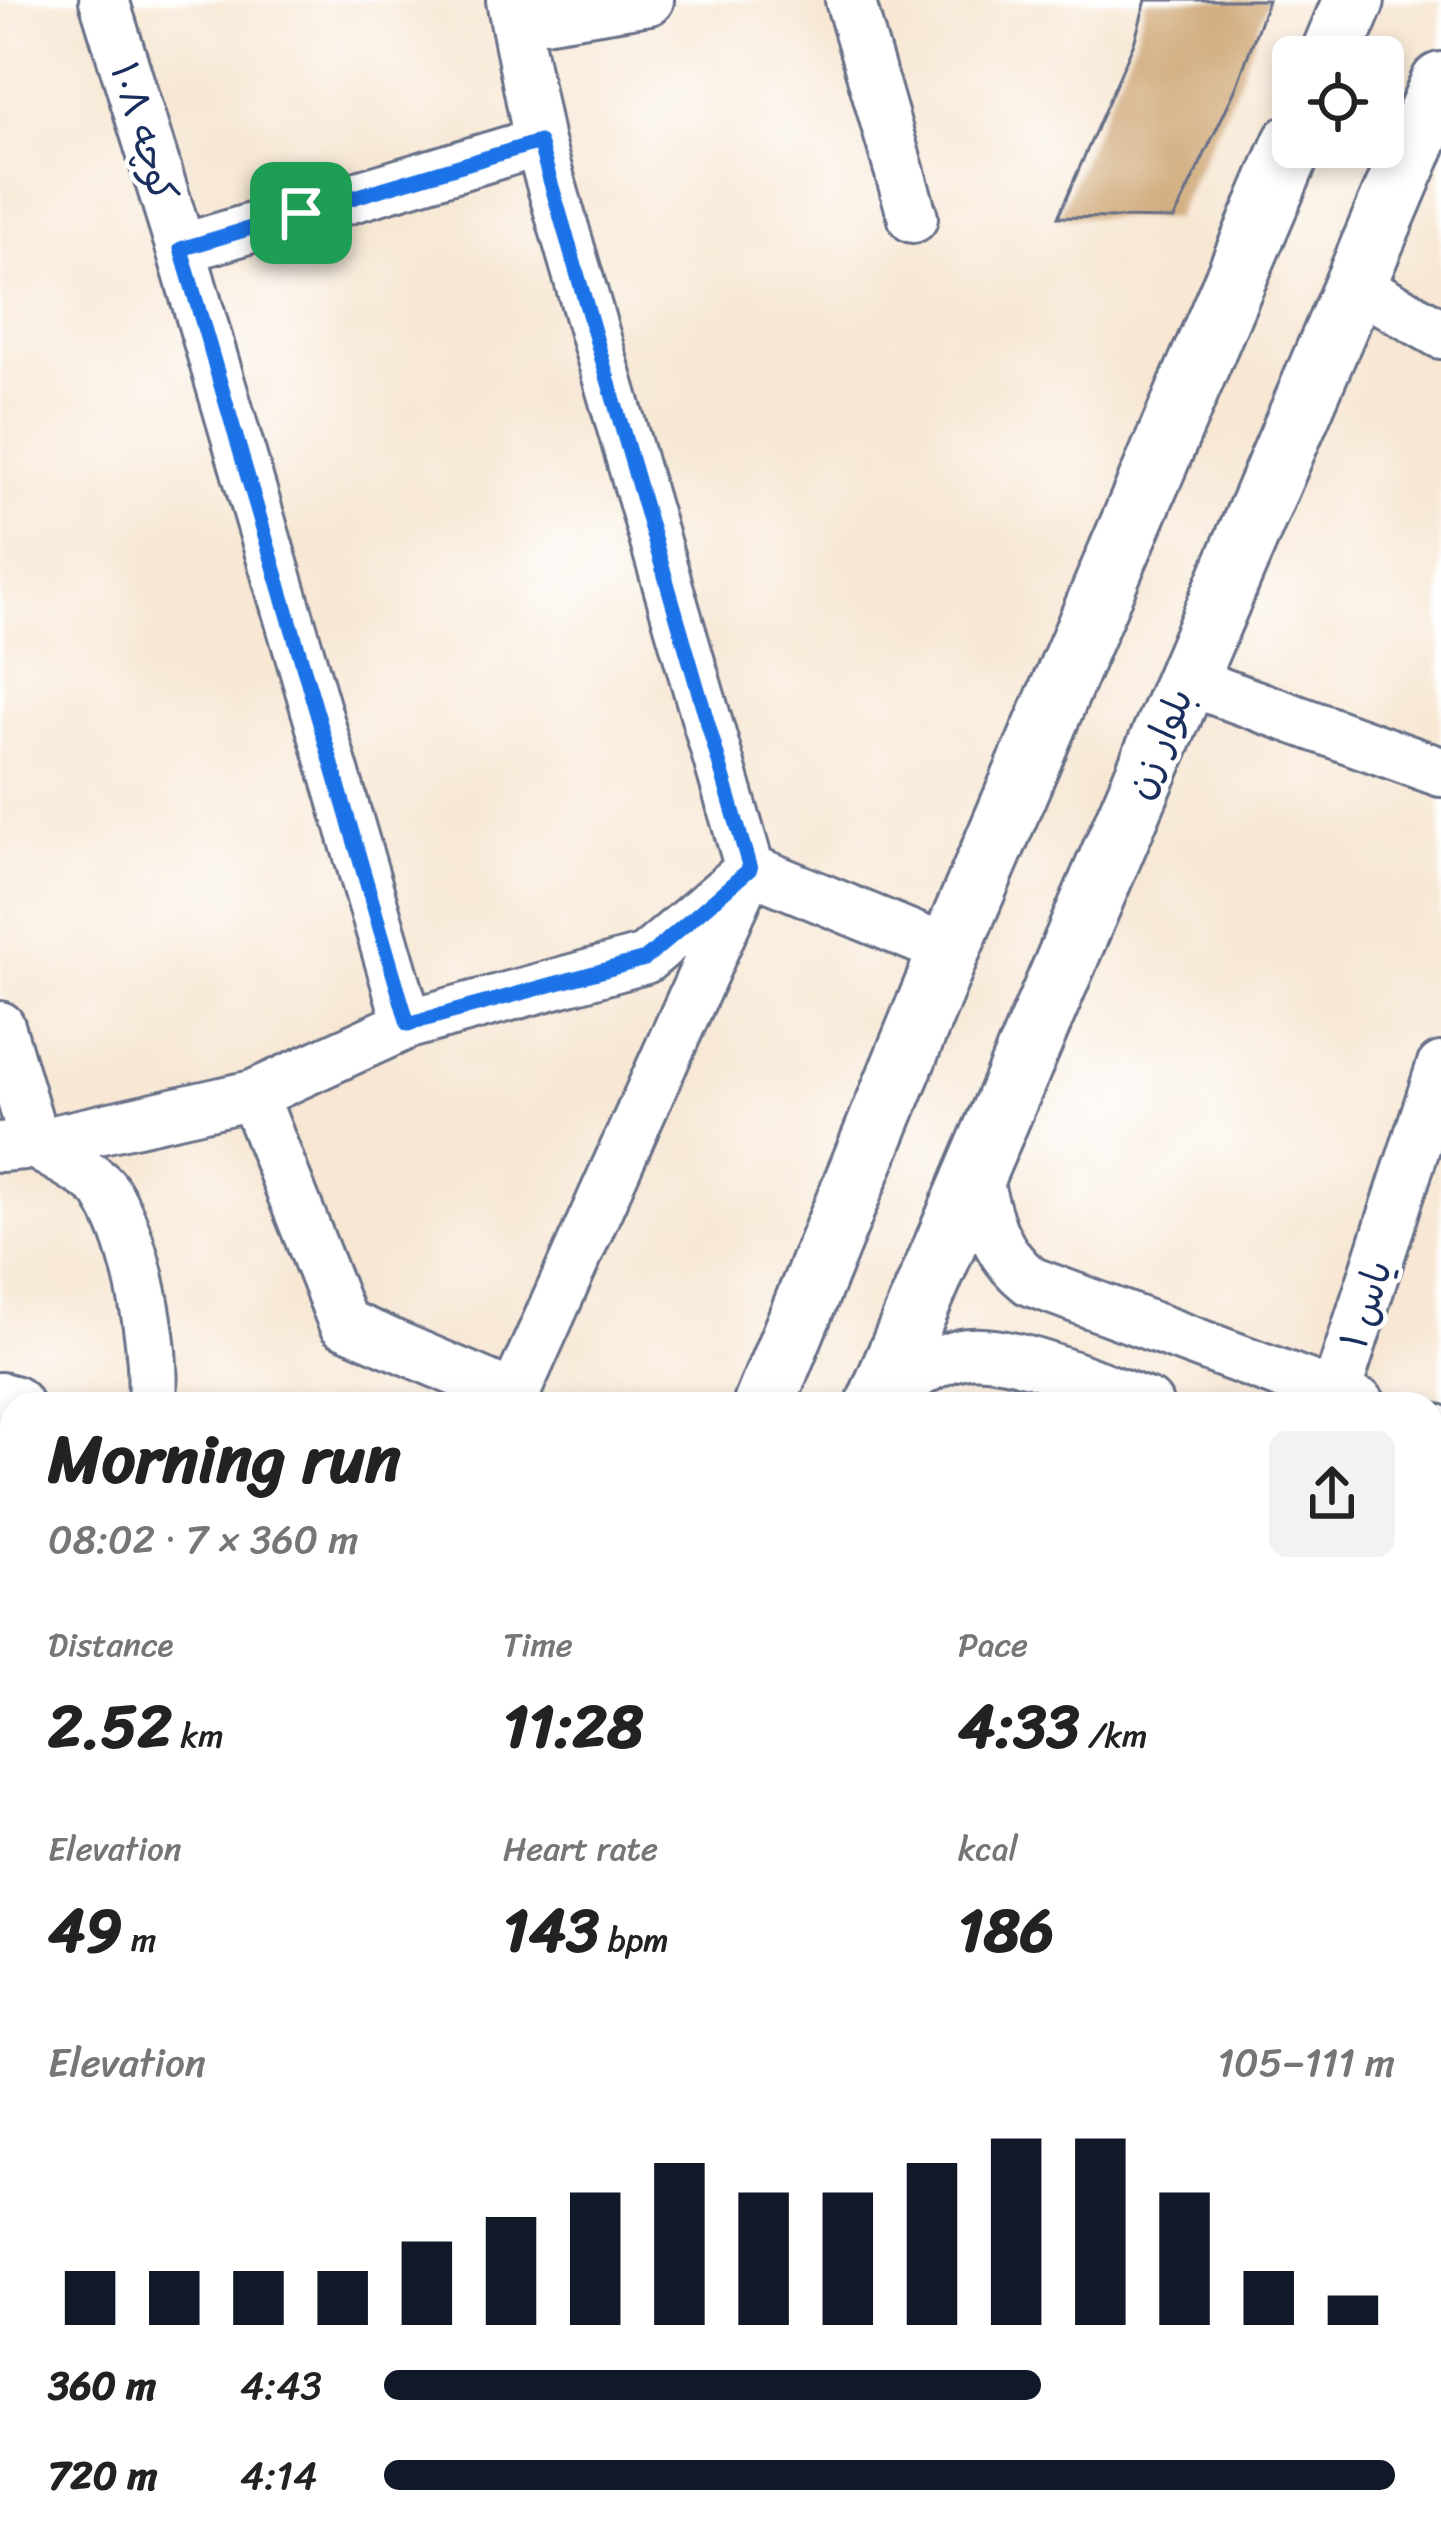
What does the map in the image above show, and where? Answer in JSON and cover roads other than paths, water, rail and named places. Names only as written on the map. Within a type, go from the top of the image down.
[{"type":"main road","points":[[1339,36],[1354,0]]},
{"type":"main road","name":"بلوار زن","points":[[882,1392],[1441,83]]},
{"type":"main road","points":[[769,1392],[949,951],[1283,168]]},
{"type":"street","name":"کوچه ۱۰۸","points":[[104,0],[408,1024]]},
{"type":"street","points":[[516,1392],[750,869],[539,142],[514,11],[649,0]]},
{"type":"street","points":[[850,0],[913,218]]},
{"type":"street","points":[[181,249],[539,142]]},
{"type":"street","points":[[1357,286],[1441,334]]},
{"type":"street","points":[[1186,680],[1441,772]]},
{"type":"street","points":[[750,869],[949,951]]},
{"type":"street","points":[[18,1146],[253,1095],[408,1024],[645,959],[750,869]]},
{"type":"street","points":[[0,1026],[18,1146]]},
{"type":"street","name":"یاس ۱","points":[[1346,1392],[1441,1067]]},
{"type":"street","points":[[253,1095],[343,1323],[505,1392]]},
{"type":"street","points":[[18,1146],[104,1188],[137,1271],[155,1366],[153,1392]]},
{"type":"street","points":[[975,1168],[990,1232],[1009,1264],[1030,1281],[1320,1392]]},
{"type":"street","points":[[893,1392],[925,1367],[962,1353],[996,1352],[1113,1392]]}]
